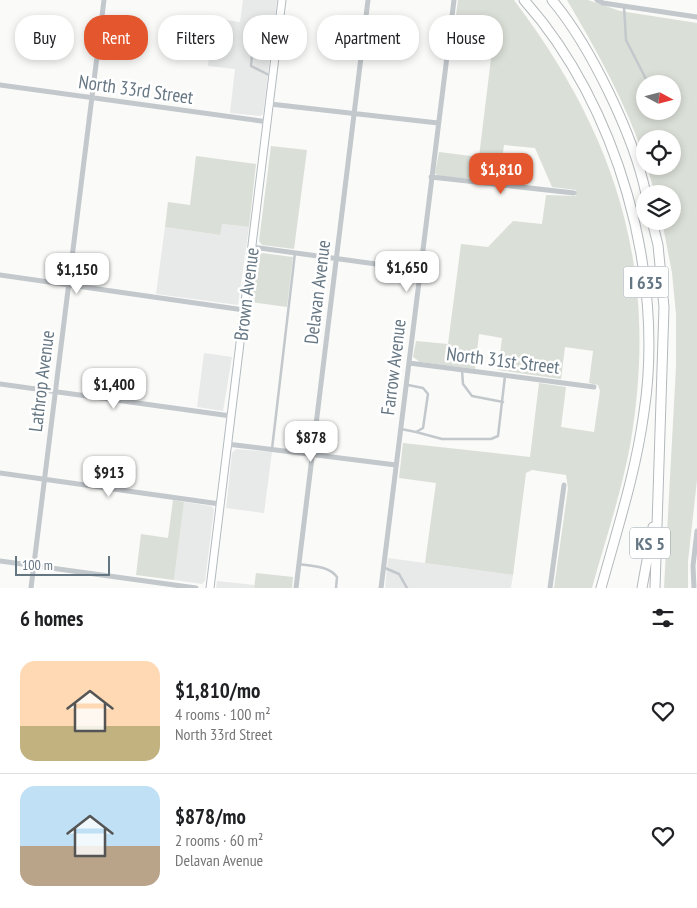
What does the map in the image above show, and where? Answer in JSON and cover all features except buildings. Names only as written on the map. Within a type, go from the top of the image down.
[{"type":"highway","name":"I 635","points":[[524,0],[536,13],[571,64],[604,127],[629,199],[646,280],[649,357],[644,412],[634,467],[601,588]]},
{"type":"highway","points":[[552,0],[563,13],[601,78],[642,176],[644,185]]},
{"type":"highway","name":"I 635","points":[[654,230],[658,245],[664,307],[655,588]]},
{"type":"highway","name":"KS 5","points":[[642,588],[658,498]]},
{"type":"main road","name":"Brown Avenue","points":[[280,15],[282,0]]},
{"type":"main road","name":"Brown Avenue","points":[[210,588],[275,60]]},
{"type":"street","name":"Lathrop Avenue","points":[[31,588],[104,0]]},
{"type":"street","name":"Delavan Avenue","points":[[296,588],[368,0]]},
{"type":"street","name":"Farrow Avenue","points":[[381,588],[454,0]]},
{"type":"street","points":[[597,0],[603,3],[697,17]]},
{"type":"street","name":"North 33rd Street","points":[[0,85],[268,122]]},
{"type":"street","points":[[270,104],[438,123]]},
{"type":"street","points":[[431,177],[574,193]]},
{"type":"street","points":[[252,247],[420,270]]},
{"type":"street","points":[[0,276],[244,310]]},
{"type":"street","name":"North 31st Street","points":[[409,363],[594,387]]},
{"type":"street","points":[[0,384],[231,416]]},
{"type":"street","points":[[227,444],[312,453],[396,465]]},
{"type":"street","points":[[0,473],[220,504]]},
{"type":"street","points":[[550,588],[564,485]]},
{"type":"street","points":[[694,588],[694,555],[697,531]]},
{"type":"street","points":[[0,561],[196,588]]},
{"type":"lane","points":[[624,6],[626,40],[644,75]]},
{"type":"lane","points":[[251,60],[252,68],[273,77]]},
{"type":"lane","points":[[272,449],[295,253]]},
{"type":"lane","points":[[462,370],[463,384],[472,396],[503,402]]},
{"type":"lane","points":[[401,429],[442,439],[491,439],[498,436],[501,428],[506,375]]},
{"type":"lane","points":[[406,385],[423,388],[428,394],[423,428],[416,432]]},
{"type":"lane","points":[[299,564],[328,569],[338,577],[336,588]]},
{"type":"lane","points":[[384,567],[399,574],[408,588]]},
{"type":"shaded area","points":[[243,0],[277,0],[275,15],[243,15],[243,60],[270,60],[263,114],[260,116],[230,113],[235,69],[208,66],[209,60],[233,60],[233,21],[240,22]]},
{"type":"shaded area","points":[[458,0],[514,0],[550,52],[580,104],[604,156],[622,210],[634,265],[639,323],[638,383],[626,464],[592,588],[554,588],[568,488],[566,475],[532,470],[526,473],[513,575],[425,563],[436,483],[399,478],[403,443],[530,457],[539,383],[566,387],[561,427],[594,432],[600,391],[598,385],[589,383],[593,351],[565,347],[561,379],[498,370],[502,338],[479,334],[475,369],[420,362],[413,357],[416,341],[448,344],[461,244],[488,247],[513,221],[542,224],[546,195],[576,196],[576,190],[552,187],[535,148],[504,145],[499,181],[438,176],[435,173],[439,152],[479,157],[491,60],[503,60],[503,15],[456,15]]},
{"type":"shaded area","points":[[567,0],[588,0],[620,11],[697,23],[697,480],[688,561],[688,588],[664,588],[676,367],[676,314],[672,273],[664,230],[681,230],[681,185],[652,185],[650,175],[681,175],[681,130],[636,130],[636,136],[600,58]]},
{"type":"shaded area","points":[[271,146],[307,150],[294,249],[262,245],[259,241]]},
{"type":"shaded area","points":[[196,156],[256,164],[249,227],[222,224],[220,235],[165,227],[168,202],[190,205]]},
{"type":"shaded area","points":[[221,224],[249,227],[238,305],[156,294],[165,227],[220,235]]},
{"type":"shaded area","points":[[262,253],[293,257],[287,307],[251,302],[256,259]]},
{"type":"shaded area","points":[[204,353],[232,357],[223,411],[197,407]]},
{"type":"shaded area","points":[[236,449],[272,452],[264,513],[226,508],[232,453]]},
{"type":"shaded area","points":[[173,500],[184,502],[174,580],[136,575],[141,534],[168,538]]},
{"type":"shaded area","points":[[184,502],[211,506],[214,509],[205,581],[202,584],[174,580]]},
{"type":"shaded area","points":[[388,558],[513,575],[511,588],[385,588]]},
{"type":"shaded area","points":[[256,573],[293,577],[292,588],[254,588]]},
{"type":"shaded area","points":[[217,581],[254,585],[254,588],[216,588]]}]
